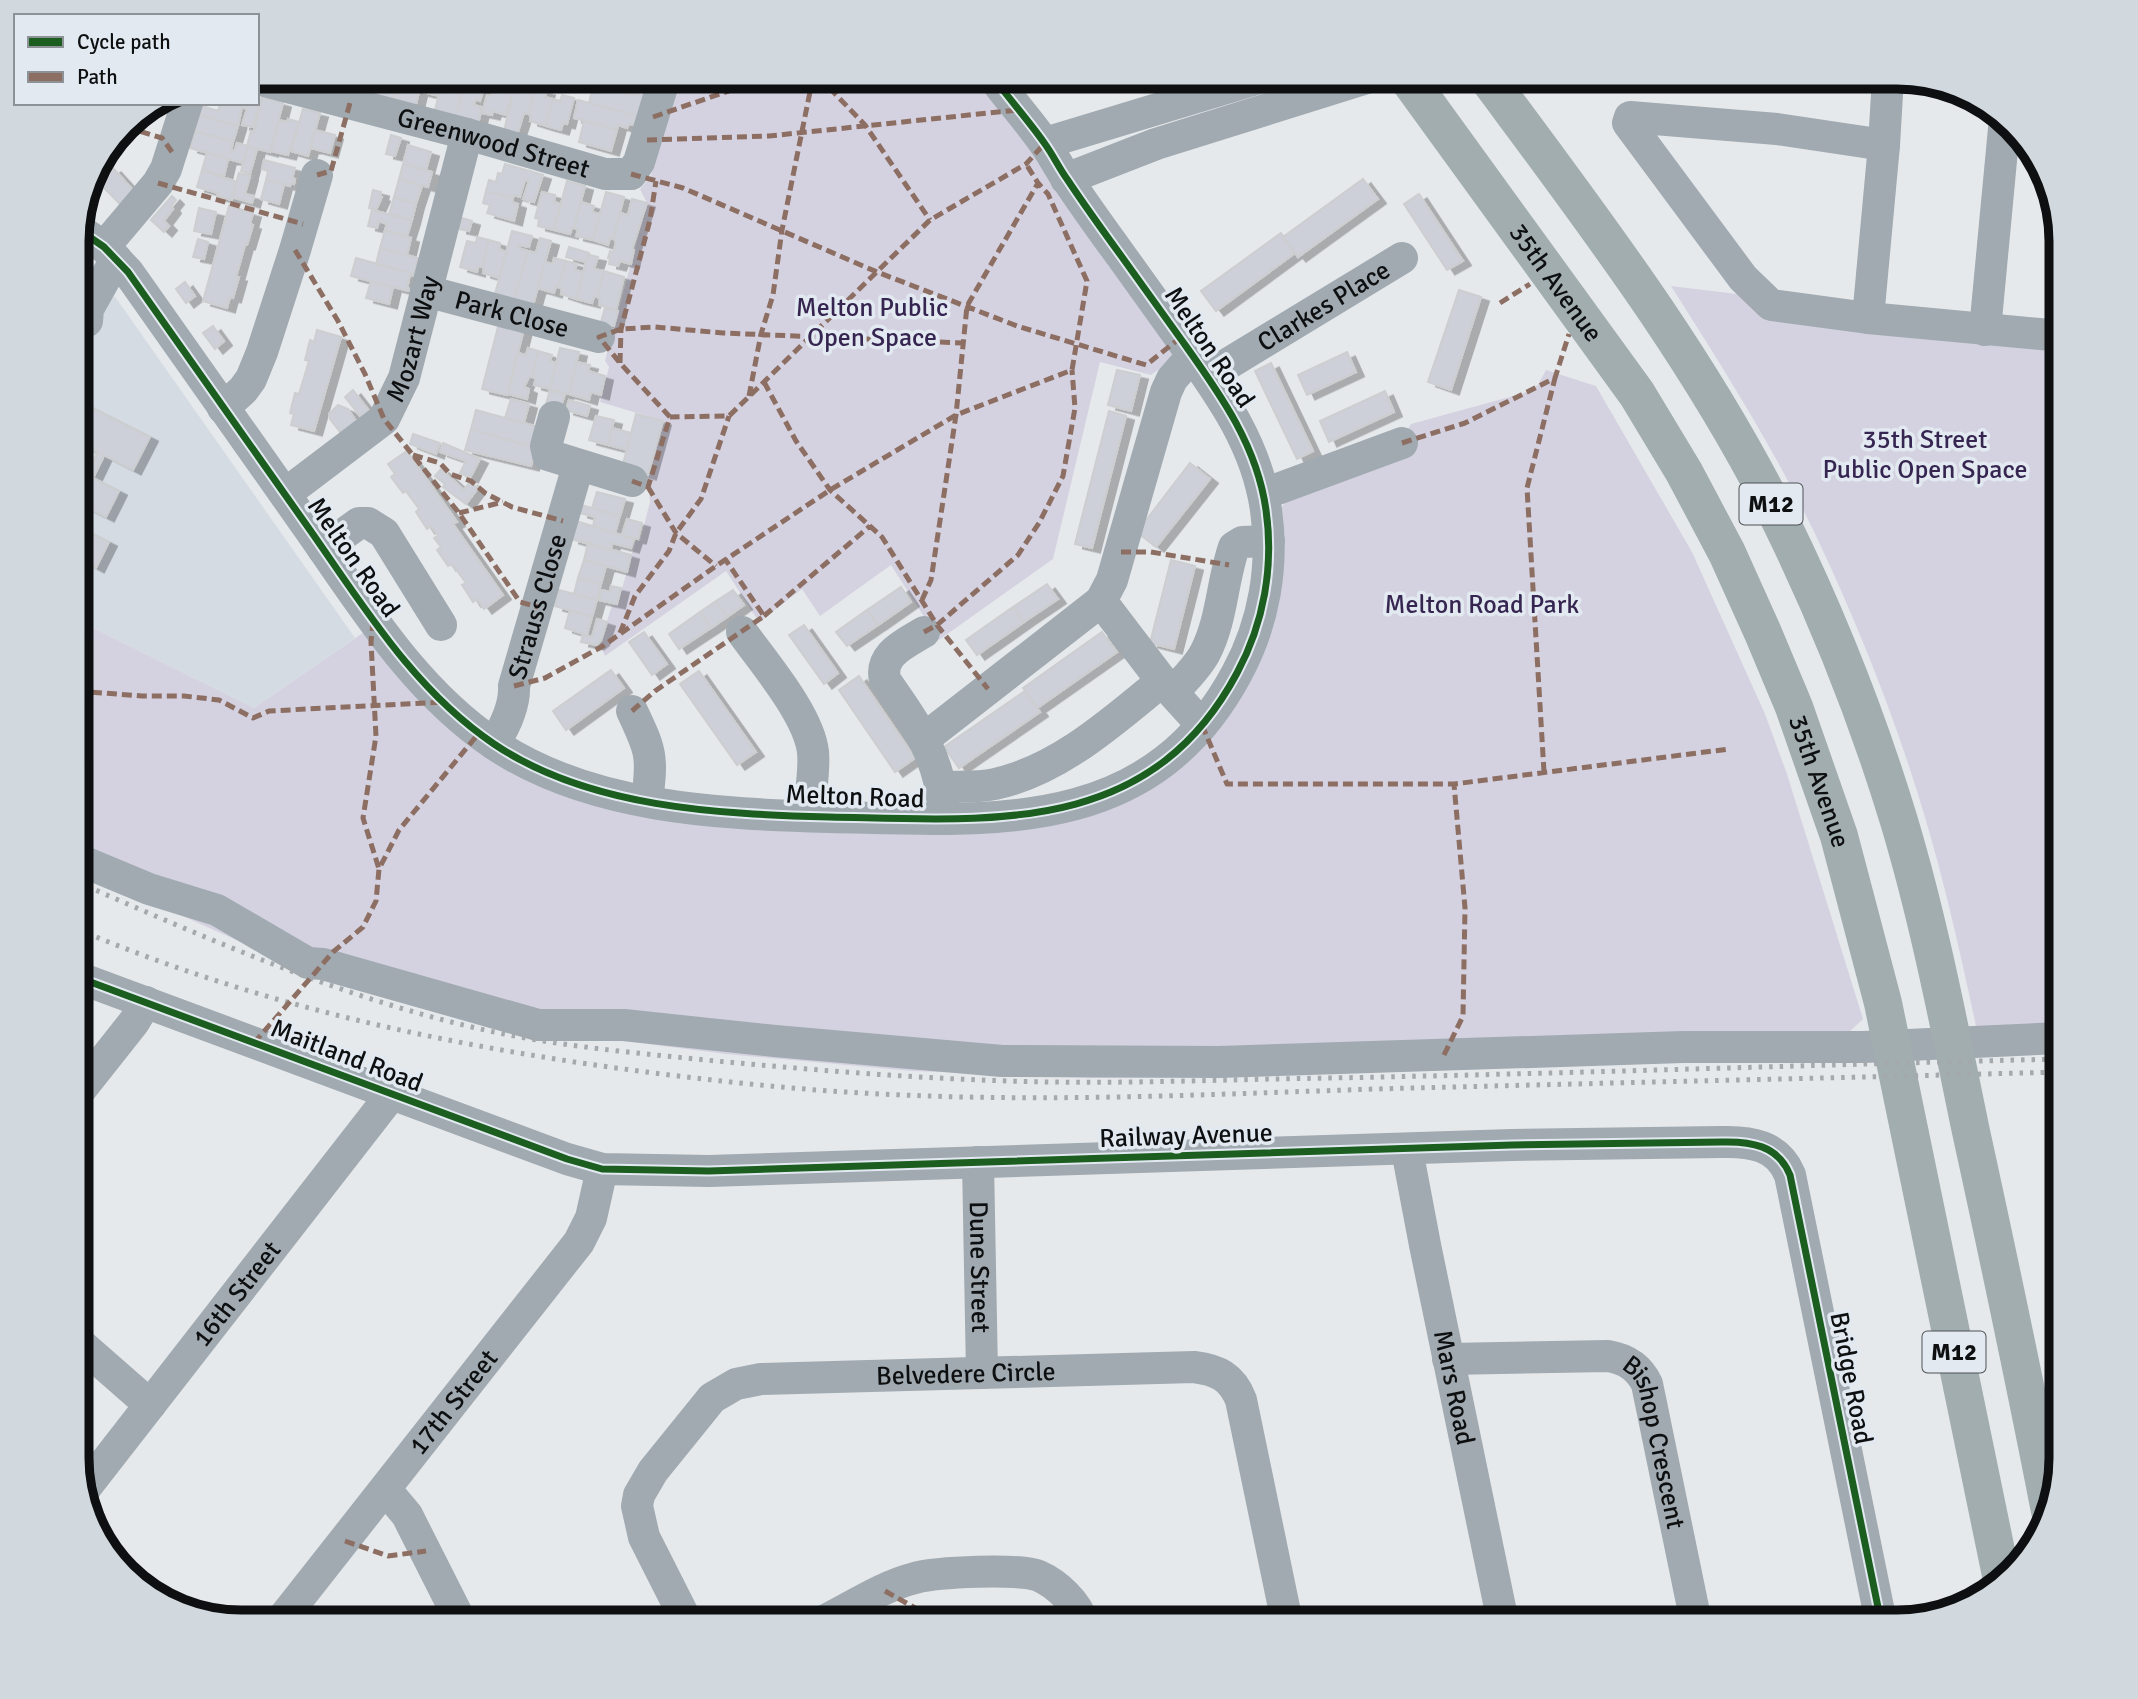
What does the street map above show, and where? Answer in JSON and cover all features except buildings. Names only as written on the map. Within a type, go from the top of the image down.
[{"type":"main road","name":"35th Avenue","points":[[1416,89],[1637,394],[1684,472],[1727,553],[1763,632],[1839,836],[1882,1003],[2000,1569]]},
{"type":"main road","name":"M12","points":[[1497,89],[1676,340],[1744,453],[1781,522],[1826,623],[1885,779],[1913,873],[1941,988],[2046,1489]]},
{"type":"street","points":[[1045,143],[1222,89]]},
{"type":"street","points":[[1066,178],[1156,144],[1331,89]]},
{"type":"street","points":[[1868,318],[1887,89]]},
{"type":"street","name":"Greenwood Street","points":[[333,90],[467,134],[605,174],[631,174],[639,162],[647,140],[661,90]]},
{"type":"street","name":"Melton Road","points":[[90,238],[110,253],[128,272],[389,643],[443,702],[494,744],[528,764],[592,790],[719,812],[944,821],[1032,815],[1096,798],[1154,768],[1173,755],[1202,725],[1230,687],[1252,643],[1266,593],[1269,541],[1264,494],[1249,446],[1238,423],[1200,365],[1066,178],[1045,143],[1003,90]]},
{"type":"street","points":[[90,304],[110,253],[166,169],[186,105]]},
{"type":"street","points":[[1884,145],[1763,128],[1630,117],[1628,123],[1743,278],[1771,305],[1868,318],[2049,335]]},
{"type":"street","name":"Mozart Way","points":[[285,495],[384,419],[404,378],[467,134]]},
{"type":"street","points":[[1985,330],[2004,134]]},
{"type":"street","points":[[223,408],[251,379],[262,352],[317,175]]},
{"type":"street","name":"Clarkes Place","points":[[1101,601],[1112,580],[1172,379],[1402,258]]},
{"type":"street","name":"Park Close","points":[[426,291],[599,337]]},
{"type":"street","points":[[554,417],[545,450],[548,456],[632,481]]},
{"type":"street","points":[[1264,494],[1402,443]]},
{"type":"street","name":"Strauss Close","points":[[494,744],[502,731],[514,695],[514,686],[578,466]]},
{"type":"street","points":[[323,549],[359,523],[375,526],[384,533],[441,625]]},
{"type":"street","points":[[941,787],[992,785],[1057,761],[1168,687],[1199,662],[1206,651],[1234,547],[1242,542],[1269,541]]},
{"type":"street","points":[[925,738],[1101,601],[1168,687],[1202,725]]},
{"type":"street","points":[[742,632],[802,718],[810,736],[813,754],[808,816]]},
{"type":"street","points":[[924,632],[890,654],[883,671],[885,680],[925,738],[941,787],[944,821]]},
{"type":"street","points":[[632,711],[647,742],[652,764],[647,801]]},
{"type":"street","points":[[90,864],[149,889],[217,910],[308,963],[323,964],[538,1025],[624,1025],[1015,1061],[1219,1062],[1684,1047],[1864,1047],[2049,1039]]},
{"type":"street","name":"Maitland Road","points":[[90,982],[533,1147],[602,1169]]},
{"type":"street","points":[[90,1078],[134,1022],[146,1002]]},
{"type":"street","name":"16th Street","points":[[91,1480],[391,1095]]},
{"type":"street","name":"Railway Avenue","points":[[602,1169],[709,1171],[1512,1145],[1745,1142],[1769,1149]]},
{"type":"street","name":"Bridge Road","points":[[1769,1149],[1783,1161],[1790,1175],[1879,1610]]},
{"type":"street","name":"Mars Road","points":[[1408,1150],[1500,1610]]},
{"type":"street","name":"Dune Street","points":[[978,1163],[982,1373]]},
{"type":"street","name":"17th Street","points":[[290,1610],[579,1242],[592,1218],[602,1169]]},
{"type":"street","points":[[90,1352],[150,1405]]},
{"type":"street","name":"Bishop Crescent","points":[[1448,1359],[1608,1356],[1619,1358],[1636,1367],[1647,1384],[1694,1610]]},
{"type":"street","name":"Belvedere Circle","points":[[681,1610],[644,1537],[637,1506],[643,1485],[712,1398],[736,1384],[761,1379],[1194,1367],[1219,1371],[1228,1377],[1241,1400],[1285,1610]]},
{"type":"street","points":[[386,1489],[407,1514],[455,1610]]},
{"type":"street","points":[[847,1610],[913,1578],[952,1573],[1034,1575],[1047,1581],[1066,1596],[1077,1610]]},
{"type":"shaded area","points":[[90,274],[116,298],[355,638],[254,708],[90,626]]},
{"type":"green space","name":"Melton Public Open Space","points":[[675,90],[987,90],[1173,348],[1173,359],[1151,375],[1100,362],[1053,559],[939,640],[891,565],[820,616],[802,589],[759,622],[726,571],[605,656],[600,644],[612,605],[617,606],[636,540],[640,541],[650,502],[648,475],[664,421],[600,402],[609,367],[605,361],[647,203],[640,189],[651,176]]},
{"type":"green space","name":"35th Street Public Open Space","points":[[1671,286],[2049,332],[2049,1033],[1978,1035],[1947,896],[1924,814],[1889,709],[1817,538],[1784,473]]},
{"type":"green space","name":"Melton Road Park","points":[[1546,370],[1596,386],[1692,552],[1765,714],[1787,774],[1863,1019],[1846,1035],[1272,1076],[1092,1078],[912,1071],[726,1054],[576,1035],[243,943],[90,875],[90,626],[254,708],[367,630],[524,774],[1011,829],[1206,736],[1279,510],[1292,495],[1405,434],[1411,424],[1524,393],[1538,385]]},
{"type":"railway","points":[[90,888],[323,983],[424,1015],[505,1034],[565,1044],[753,1064],[936,1078],[1107,1082],[2049,1059]]},
{"type":"railway","points":[[90,934],[205,977],[335,1015],[401,1030],[534,1056],[602,1066],[827,1091],[962,1097],[1080,1097],[2049,1072]]},
{"type":"marked path","points":[[653,117],[732,90]]},
{"type":"marked path","points":[[749,396],[761,334],[773,295],[782,230],[810,90]]},
{"type":"marked path","points":[[831,90],[865,125],[930,220]]},
{"type":"marked path","points":[[317,175],[331,171],[350,103]]},
{"type":"marked path","points":[[647,140],[769,136],[1017,110]]},
{"type":"marked path","points":[[137,131],[162,138],[172,152]]},
{"type":"marked path","points":[[632,481],[648,487],[670,417],[729,416],[930,220],[1026,164],[1045,143]]},
{"type":"marked path","points":[[922,600],[931,580],[956,415],[967,306],[1038,183],[1026,164]]},
{"type":"marked path","points":[[631,174],[683,188],[877,272],[1017,326],[1146,365],[1180,338]]},
{"type":"marked path","points":[[620,363],[621,329],[650,220],[656,181]]},
{"type":"marked path","points":[[158,183],[303,224]]},
{"type":"marked path","points":[[514,686],[545,678],[603,646],[830,490],[956,415],[1072,370],[1087,281],[1048,194],[1038,183]]},
{"type":"marked path","points":[[295,250],[338,321],[384,419],[459,513],[520,602],[538,607]]},
{"type":"marked path","points":[[1500,303],[1530,284]]},
{"type":"marked path","points":[[670,417],[599,337],[621,329],[655,327],[723,333],[963,343]]},
{"type":"marked path","points":[[1402,443],[1465,423],[1555,378],[1569,334]]},
{"type":"marked path","points":[[924,632],[937,625],[1018,555],[1039,523],[1063,476],[1075,408],[1072,370]]},
{"type":"marked path","points":[[1544,772],[1527,488],[1555,378]]},
{"type":"marked path","points":[[764,382],[796,441],[830,490],[882,537],[937,625],[988,689]]},
{"type":"marked path","points":[[620,633],[635,596],[669,551],[676,533],[701,499],[729,416]]},
{"type":"marked path","points":[[413,455],[440,463],[450,474],[471,481],[485,493],[512,507],[563,521]]},
{"type":"marked path","points":[[648,487],[676,533],[716,566]]},
{"type":"marked path","points":[[459,513],[503,502]]},
{"type":"marked path","points":[[764,616],[870,526]]},
{"type":"marked path","points":[[1121,552],[1151,552],[1229,565]]},
{"type":"marked path","points":[[632,711],[655,691],[764,616],[725,559]]},
{"type":"marked path","points":[[373,621],[371,642],[376,736],[363,818],[379,869]]},
{"type":"marked path","points":[[90,692],[219,700],[253,718],[269,711],[443,702]]},
{"type":"marked path","points":[[1202,725],[1227,784],[1454,784],[1729,749]]},
{"type":"marked path","points":[[254,1043],[333,952],[363,927],[376,901],[379,869],[399,830],[479,733]]},
{"type":"marked path","points":[[1444,1055],[1463,1016],[1465,908],[1454,784]]},
{"type":"marked path","points":[[345,1541],[388,1556],[426,1551]]},
{"type":"marked path","points":[[885,1591],[919,1610]]},
{"type":"cycle path","points":[[90,237],[104,247],[128,272],[393,646],[440,699],[494,744],[531,765],[571,782],[612,794],[699,809],[787,816],[947,819],[1005,816],[1060,808],[1111,792],[1158,766],[1201,727],[1237,673],[1254,634],[1265,594],[1268,531],[1261,486],[1254,464],[1246,442],[1223,401],[1045,144],[1003,90]]},
{"type":"cycle path","points":[[90,982],[567,1159],[602,1169],[709,1171],[1512,1145],[1732,1142],[1762,1147],[1778,1157],[1790,1175],[1879,1610]]}]
